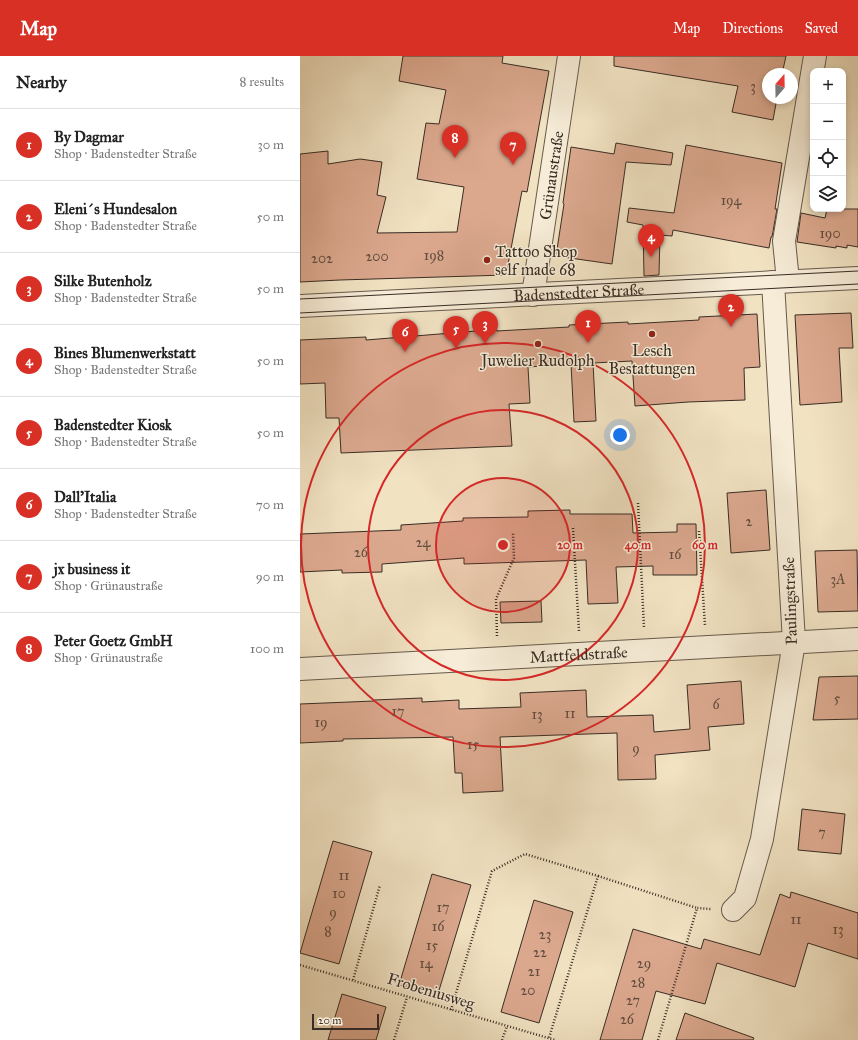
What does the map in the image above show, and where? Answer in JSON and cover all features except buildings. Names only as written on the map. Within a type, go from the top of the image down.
[{"type":"street","name":"Grünaustraße","points":[[533,295],[569,56]]},
{"type":"street","name":"Paulingstraße","points":[[733,910],[745,898],[762,839],[794,642],[781,282],[784,240],[815,56]]},
{"type":"street","name":"Badenstedter Straße","points":[[300,306],[858,278]]},
{"type":"street","name":"Mattfeldstraße","points":[[300,669],[858,639]]},
{"type":"path","points":[[638,503],[645,650]]},
{"type":"path","points":[[573,528],[580,654]]},
{"type":"path","points":[[699,530],[706,646]]},
{"type":"path","points":[[498,658],[496,599],[514,558],[513,533]]},
{"type":"path","points":[[451,1010],[492,871],[526,854],[697,908],[733,910]]},
{"type":"path","points":[[549,1038],[598,876]]},
{"type":"path","points":[[353,980],[380,885]]},
{"type":"path","points":[[658,1040],[697,908]]},
{"type":"path","name":"Frobeniusweg","points":[[300,965],[555,1040]]},
{"type":"path","points":[[394,1040],[407,997]]},
{"type":"path","points":[[502,1040],[507,1026]]},
{"type":"tram line","points":[[300,299],[858,271]]},
{"type":"tram line","points":[[300,313],[858,284]]},
{"type":"place","name":"Peter Goetz GmbH","points":[[455,158]]},
{"type":"place","name":"jx business it","points":[[513,165]]},
{"type":"place","name":"Bines Blumenwerkstatt","points":[[651,257]]},
{"type":"place","name":"Tattoo Shop self made 68","points":[[487,260]]},
{"type":"place","name":"Eleni´s Hundesalon","points":[[731,327]]},
{"type":"place","name":"Lesch Bestattungen","points":[[652,334]]},
{"type":"place","name":"By Dagmar","points":[[588,343]]},
{"type":"place","name":"Silke Butenholz","points":[[485,344]]},
{"type":"place","name":"Juwelier Rudolph","points":[[538,344]]},
{"type":"place","name":"Badenstedter Kiosk","points":[[456,349]]},
{"type":"place","name":"Dall’Italia","points":[[405,352]]}]
